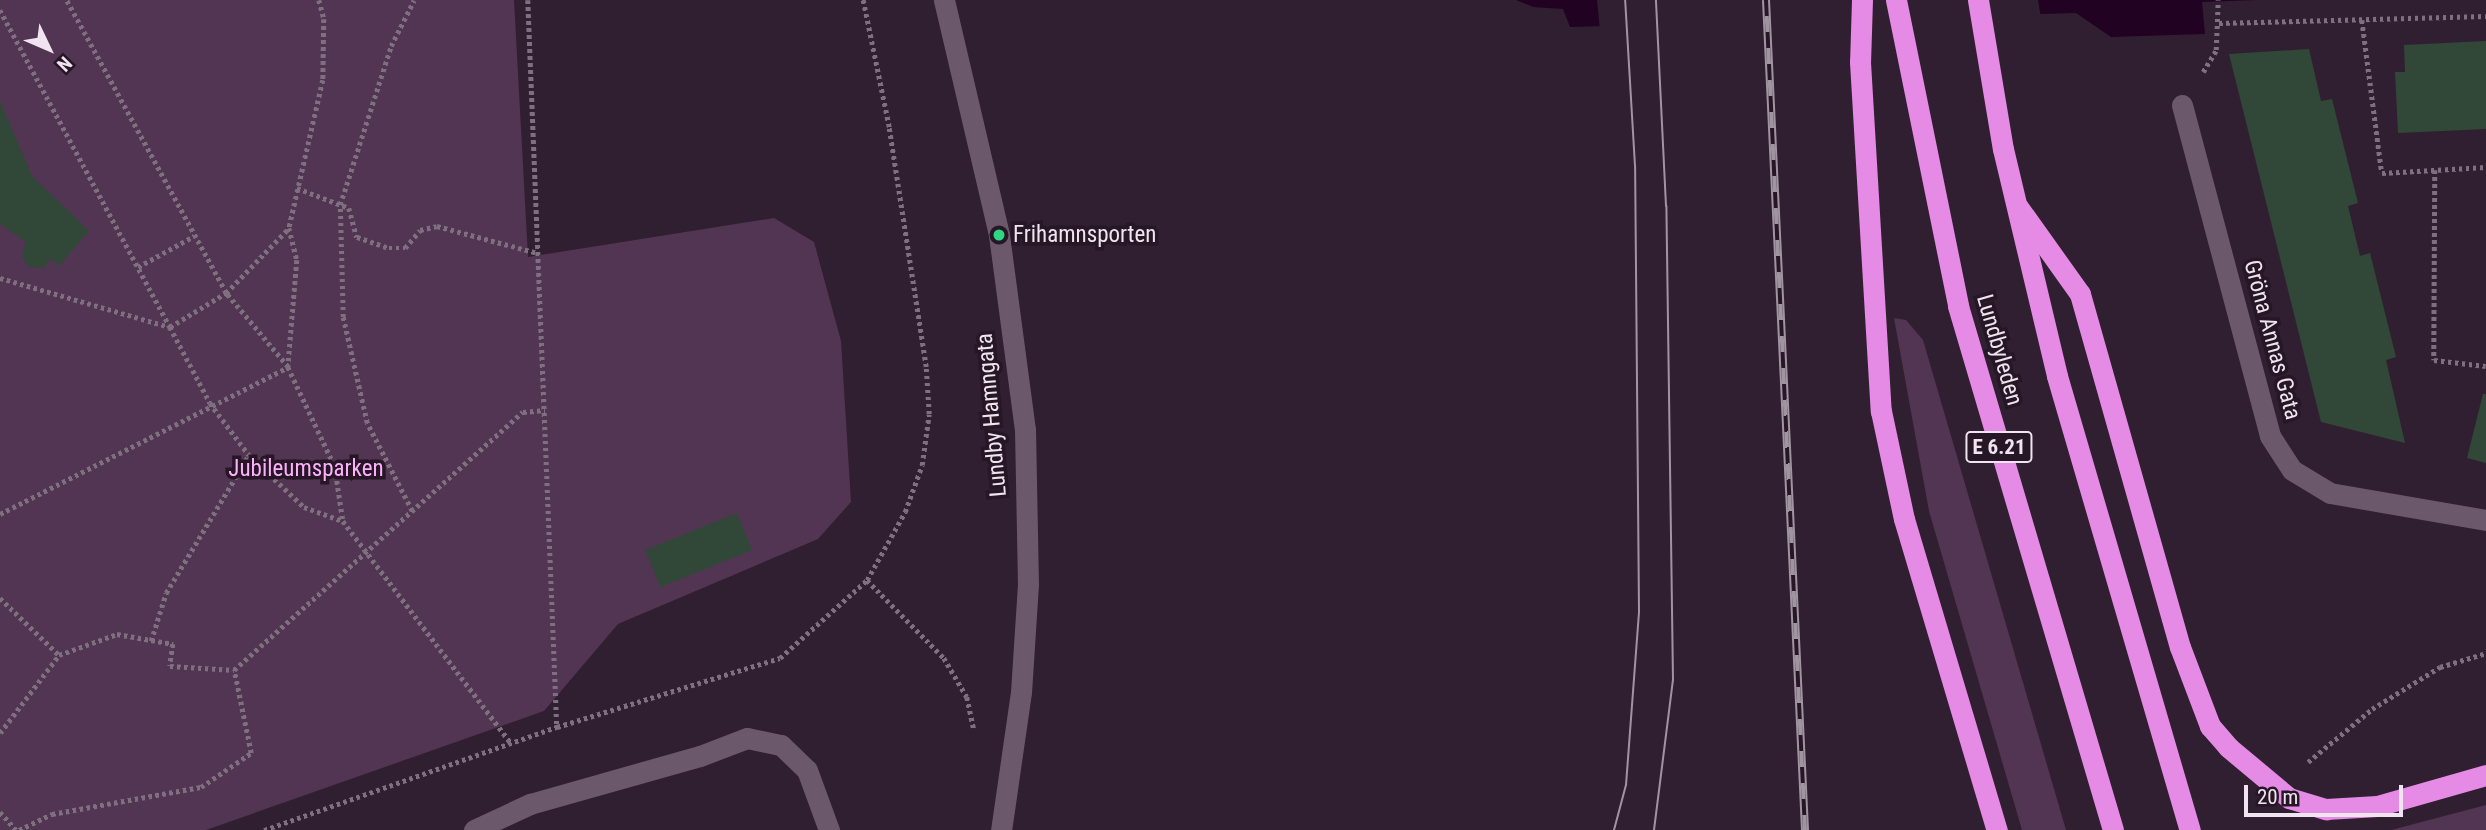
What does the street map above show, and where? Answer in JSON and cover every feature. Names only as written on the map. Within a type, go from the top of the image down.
[{"type":"highway","points":[[1862,0],[1860,62],[1874,349],[1885,436],[1904,520],[1997,830]]},
{"type":"highway","name":"Lundbyleden","points":[[1896,0],[1911,57],[1958,306],[2113,830]]},
{"type":"highway","points":[[1978,0],[2003,149],[2057,376],[2190,830]]},
{"type":"highway","points":[[2018,207],[2080,294],[2180,646],[2210,726],[2228,747],[2289,798],[2334,810],[2378,806],[2486,775]]},
{"type":"street","name":"Lundby Hamngata","points":[[944,0],[999,235],[1025,429],[1028,584],[1021,692],[1001,830]]},
{"type":"street","name":"Gröna Annas Gata","points":[[2182,105],[2270,436],[2292,470],[2330,493],[2486,520]]},
{"type":"street","points":[[474,830],[530,804],[700,757],[747,738],[781,746],[807,770],[829,830]]},
{"type":"path","points":[[66,0],[226,293],[288,367],[335,467],[343,521],[511,743]]},
{"type":"path","points":[[288,367],[297,260],[289,228],[323,80],[324,19],[320,0]]},
{"type":"path","points":[[412,511],[367,423],[344,317],[340,205],[391,46],[414,0]]},
{"type":"path","points":[[528,0],[558,727]]},
{"type":"path","points":[[264,830],[558,727],[780,658],[867,580],[905,512],[922,465],[929,414],[926,367],[889,127],[863,0]]},
{"type":"path","points":[[2182,105],[2216,50],[2218,0]]},
{"type":"path","points":[[0,10],[210,403],[248,456],[304,507],[343,521]]},
{"type":"path","points":[[2219,23],[2486,16]]},
{"type":"path","points":[[2361,20],[2382,173],[2486,167]]},
{"type":"path","points":[[2435,170],[2434,360],[2486,366]]},
{"type":"path","points":[[298,188],[349,208],[357,237],[389,248],[405,248],[420,230],[437,226],[538,253]]},
{"type":"path","points":[[0,278],[170,327],[226,293],[289,228]]},
{"type":"path","points":[[138,267],[194,236]]},
{"type":"path","points":[[0,514],[210,403],[288,367]]},
{"type":"path","points":[[0,733],[59,655],[117,634],[173,644],[170,666],[234,670],[523,412],[545,410]]},
{"type":"path","points":[[151,641],[166,593],[248,456]]},
{"type":"path","points":[[867,580],[944,658],[967,696],[973,742]]},
{"type":"path","points":[[0,598],[59,655]]},
{"type":"path","points":[[2305,765],[2372,709],[2440,667],[2486,653]]},
{"type":"path","points":[[0,812],[18,830],[52,814],[201,787],[251,752],[234,670]]},
{"type":"green space","name":"Jubileumsparken","points":[[0,0],[514,0],[528,257],[774,218],[814,242],[841,341],[851,502],[818,539],[618,624],[544,711],[206,830],[0,830]]},
{"type":"green space","points":[[1894,318],[1906,320],[1923,340],[2066,830],[2022,830],[1929,511]]},
{"type":"green space","points":[[2486,805],[2486,830],[2391,830],[2395,829]]},
{"type":"shaded area","points":[[1516,0],[2257,0],[2202,2],[2205,34],[2111,37],[2076,13],[1570,27],[1563,9],[1533,7]]},
{"type":"pier","points":[[1597,0],[2038,0],[2041,18],[1600,30]]},
{"type":"building","points":[[2486,41],[2486,129],[2398,133],[2395,72],[2405,72],[2404,45]]},
{"type":"building","points":[[2309,49],[2321,101],[2332,99],[2358,203],[2348,206],[2360,256],[2370,253],[2396,357],[2386,360],[2405,443],[2321,422],[2229,54]]},
{"type":"building","points":[[0,101],[32,176],[89,231],[59,266],[50,259],[44,268],[28,267],[22,256],[26,242],[0,224]]},
{"type":"building","points":[[2483,394],[2486,394],[2486,463],[2467,458]]},
{"type":"building","points":[[737,513],[752,550],[660,587],[645,550]]},
{"type":"tram line","points":[[1614,830],[1626,785],[1639,612],[1635,166],[1625,0]]},
{"type":"tram line","points":[[1654,830],[1673,680],[1666,206],[1656,0]]},
{"type":"railway","points":[[1766,0],[1805,830]]},
{"type":"place","name":"Frihamnsporten","points":[[999,235]]}]
